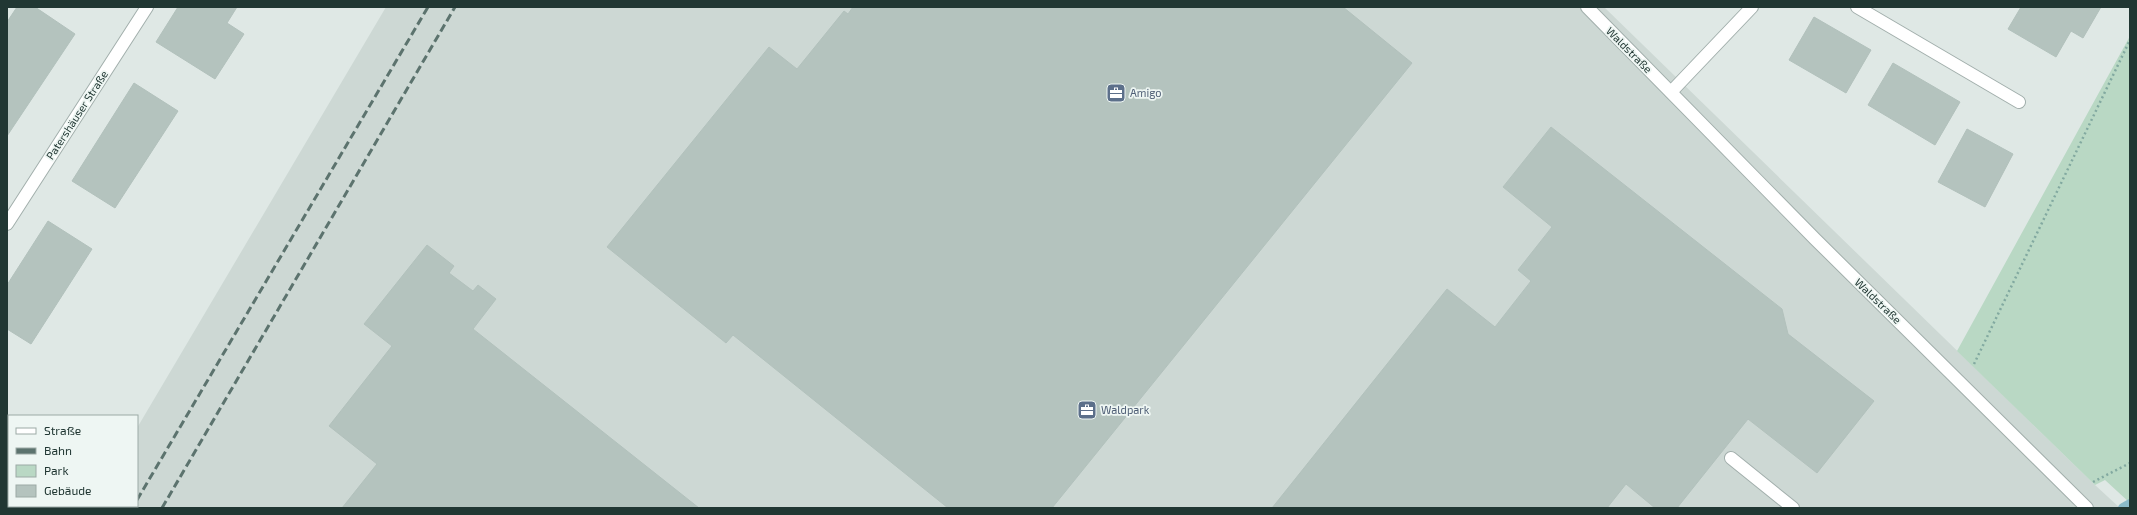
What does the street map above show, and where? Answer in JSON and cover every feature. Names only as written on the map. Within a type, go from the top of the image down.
[{"type":"street","name":"Patershäuser Straße","points":[[7,224],[147,7]]},
{"type":"street","name":"Waldstraße","points":[[1586,7],[1815,239],[1964,384],[2084,505]]},
{"type":"street","points":[[1671,92],[1752,7]]},
{"type":"street","points":[[1857,7],[2019,102]]},
{"type":"street","points":[[1731,458],[1794,508]]},
{"type":"path","points":[[1964,384],[2130,40]]},
{"type":"path","points":[[2072,493],[2130,463]]},
{"type":"shaded area","points":[[386,7],[1604,7],[2120,508],[90,508],[138,507],[138,426]]},
{"type":"green space","points":[[2130,36],[2130,503],[2105,480],[2095,485],[1957,351]]},
{"type":"building","points":[[17,7],[35,7],[75,34],[7,136],[7,22]]},
{"type":"building","points":[[178,7],[237,7],[227,23],[244,34],[215,79],[156,42]]},
{"type":"building","points":[[853,7],[1343,7],[1412,63],[1052,508],[948,508],[733,335],[726,343],[607,247],[769,47],[797,69],[844,11],[848,14]]},
{"type":"building","points":[[2021,7],[2101,7],[2083,38],[2071,31],[2056,57],[2008,29]]},
{"type":"building","points":[[1814,17],[1871,50],[1846,93],[1789,60]]},
{"type":"building","points":[[1893,63],[1960,102],[1935,145],[1868,105]]},
{"type":"building","points":[[134,83],[178,111],[115,208],[72,181]]},
{"type":"building","points":[[1551,127],[1782,309],[1788,334],[1874,401],[1817,473],[1748,419],[1677,508],[1655,508],[1626,484],[1607,508],[1272,508],[1447,289],[1495,327],[1531,281],[1518,270],[1552,227],[1503,187]]},
{"type":"building","points":[[1967,129],[2013,154],[1985,207],[1938,182]]},
{"type":"building","points":[[48,221],[92,249],[31,344],[7,329],[7,285]]},
{"type":"building","points":[[427,245],[454,266],[449,273],[473,291],[478,285],[496,299],[473,329],[699,508],[342,508],[377,464],[329,426],[392,346],[364,324]]},
{"type":"building","points":[[8,450],[8,484],[7,484]]},
{"type":"waterway","points":[[2123,508],[2130,504]]},
{"type":"railway","points":[[138,498],[428,7]]},
{"type":"railway","points":[[162,508],[455,7]]},
{"type":"place","name":"Amigo","points":[[1116,93]]},
{"type":"place","name":"Waldpark","points":[[1087,410]]}]
